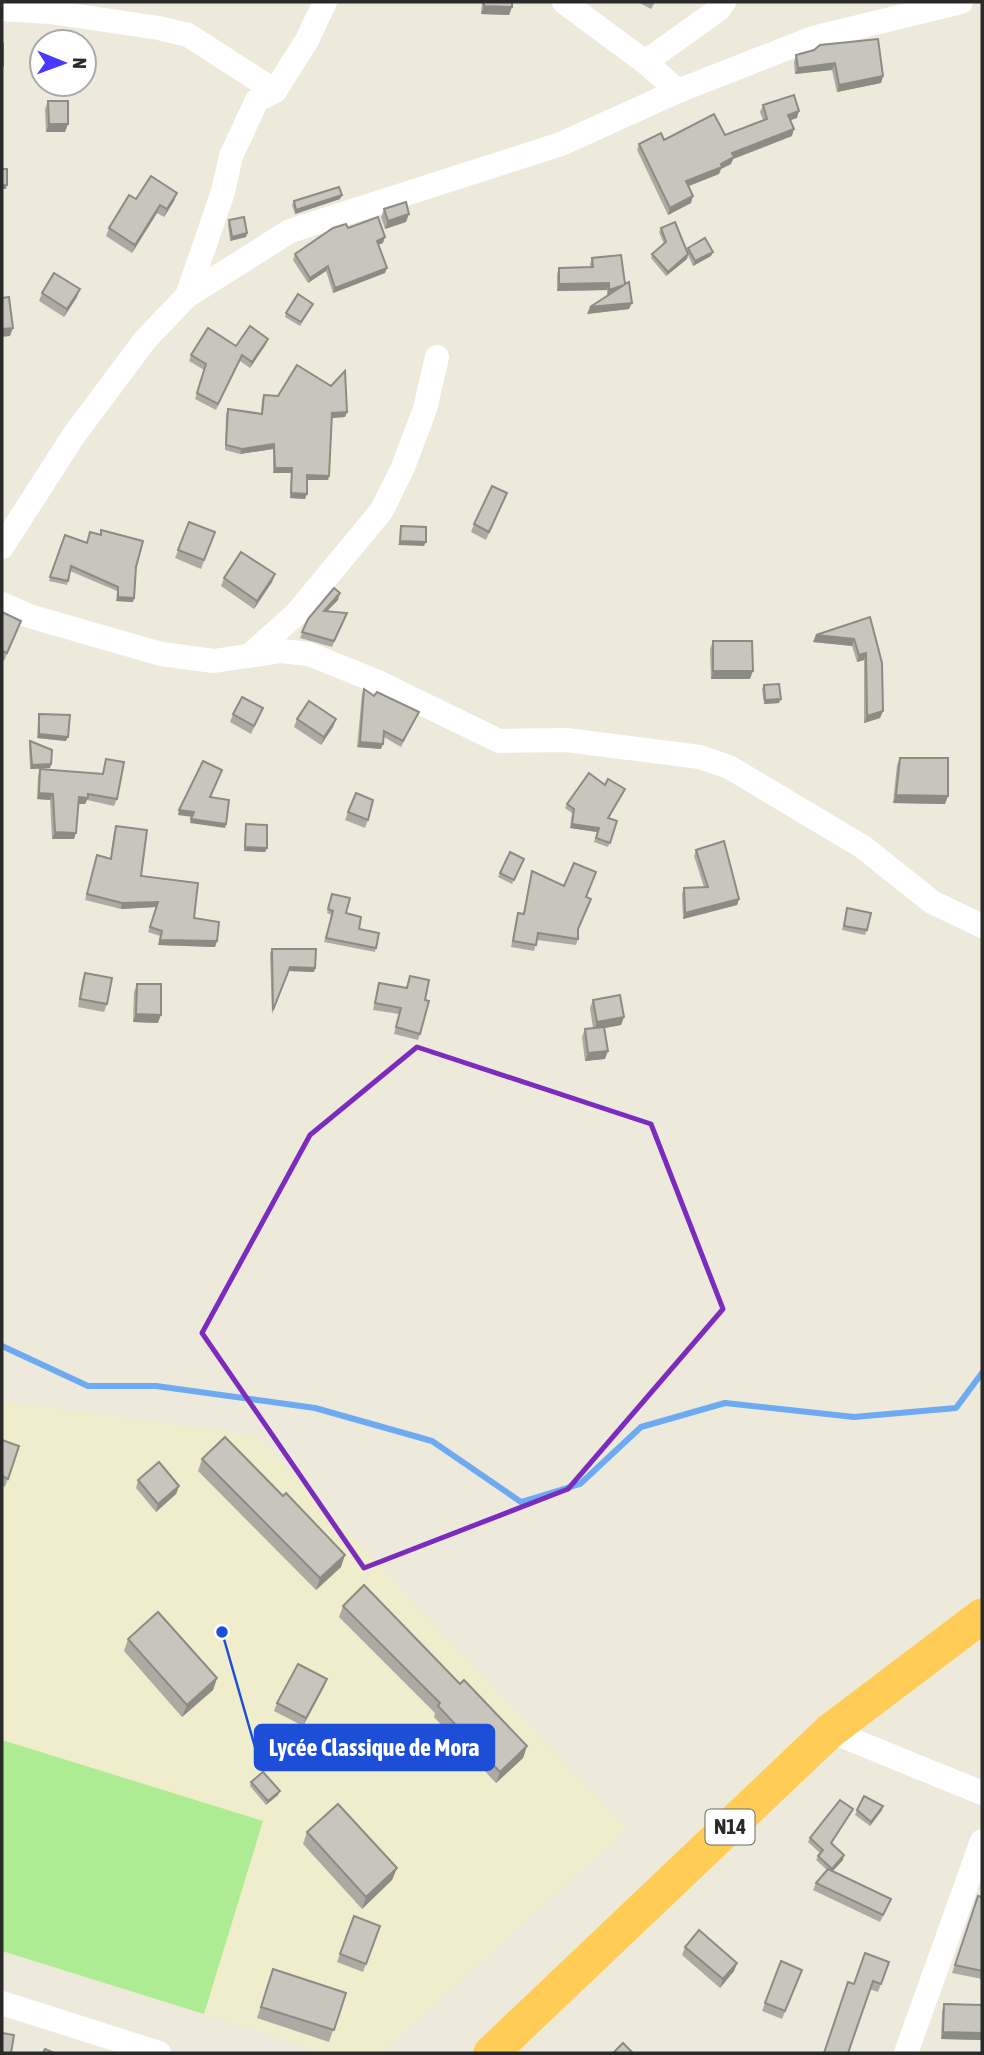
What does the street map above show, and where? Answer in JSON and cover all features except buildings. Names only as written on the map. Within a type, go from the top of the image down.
[{"type":"highway","name":"N14","points":[[491,2053],[830,1731],[982,1616]]},
{"type":"street","points":[[187,296],[223,192],[231,156],[257,100],[275,91],[307,40],[325,2]]},
{"type":"street","points":[[564,2],[645,62],[678,91]]},
{"type":"street","points":[[645,62],[724,2]]},
{"type":"street","points":[[2,547],[74,435],[145,340],[187,296],[290,231],[561,144],[678,91],[813,38],[961,2]]},
{"type":"street","points":[[2,9],[50,12],[159,28],[188,35],[275,91]]},
{"type":"street","points":[[249,656],[297,613],[382,510],[403,467],[425,410],[437,357]]},
{"type":"street","points":[[2,604],[29,615],[161,654],[214,661],[281,651],[309,654],[499,741],[566,740],[700,757],[729,767],[863,847],[932,902],[982,926]]},
{"type":"street","points":[[830,1731],[982,1793]]},
{"type":"street","points":[[906,2053],[982,1841]]},
{"type":"street","points":[[2,2003],[159,2053]]},
{"type":"highlighted area","points":[[417,1047],[651,1124],[723,1309],[568,1489],[364,1568],[202,1333],[310,1135]]},
{"type":"shaded area","points":[[2,1401],[257,1436],[627,1829],[381,2053],[327,2053],[2,1951]]},
{"type":"green space","points":[[2,1740],[263,1821],[204,2014],[2,1951]]},
{"type":"waterway","points":[[2,1346],[88,1386],[156,1386],[315,1408],[432,1441],[521,1502],[580,1484],[641,1427],[725,1403],[854,1417],[956,1408],[982,1373]]},
{"type":"place","name":"Lycée Classique de Mora","points":[[222,1632]]}]
